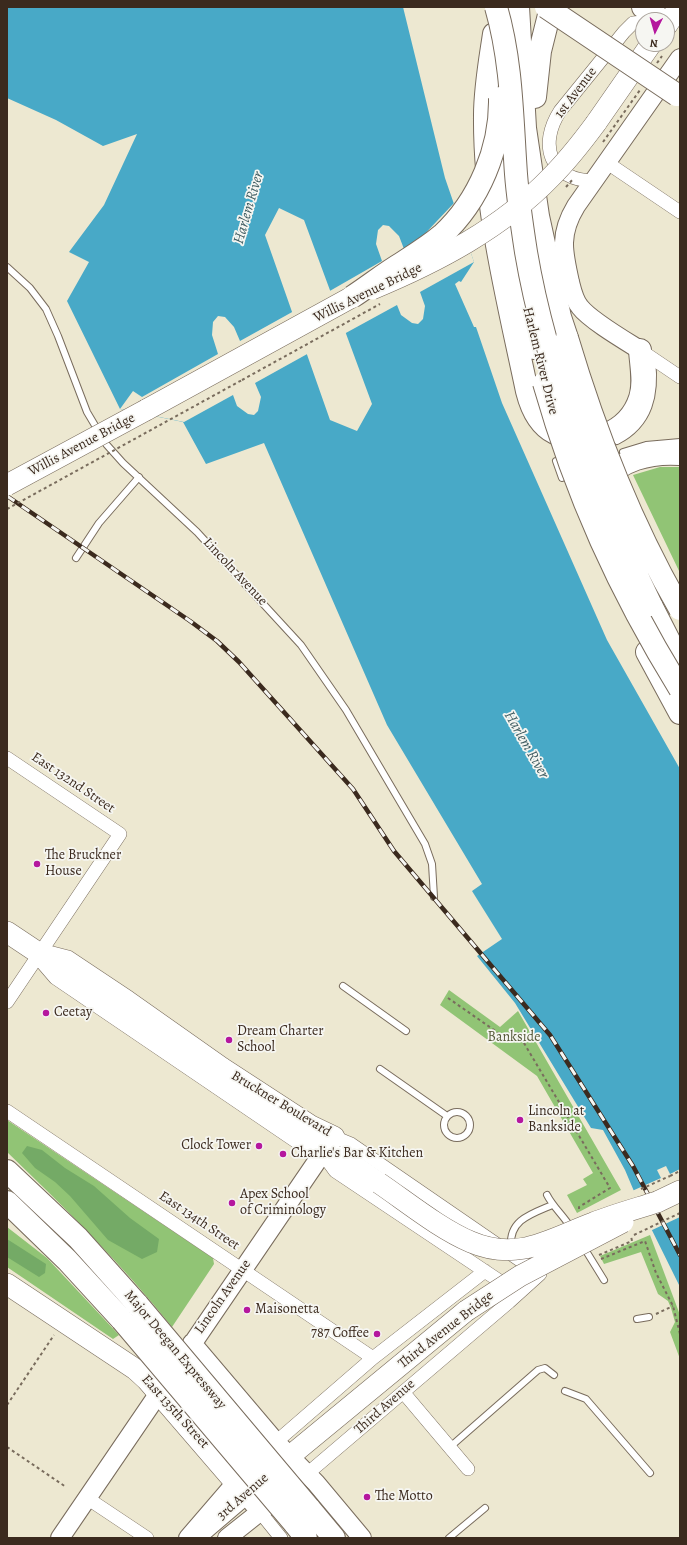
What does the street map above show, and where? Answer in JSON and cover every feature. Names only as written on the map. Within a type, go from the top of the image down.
[{"type":"highway","points":[[352,297],[417,254],[442,234],[463,212],[485,172],[497,134],[500,100],[497,70],[483,7]]},
{"type":"highway","name":"Harlem River Drive","points":[[492,7],[507,201],[534,348],[562,442],[597,533],[637,614],[680,689]]},
{"type":"highway","points":[[496,7],[506,45],[517,182],[523,234],[533,288],[550,357],[606,508],[680,662]]},
{"type":"highway","points":[[518,7],[525,128],[538,216],[560,317],[590,415],[611,468],[648,549],[680,609]]},
{"type":"highway","points":[[546,7],[679,96]]},
{"type":"highway","points":[[531,167],[537,71],[550,7]]},
{"type":"highway","points":[[643,7],[652,12]]},
{"type":"highway","points":[[494,34],[486,94],[485,115],[489,189],[497,246],[525,383],[535,412],[548,428],[562,435],[588,439],[600,437],[613,431],[631,417],[640,398],[646,354]]},
{"type":"highway","points":[[680,454],[645,457],[627,463],[614,471],[604,481],[598,493],[594,507],[592,527],[595,545],[602,564],[680,713]]},
{"type":"highway","name":"Major Deegan Expressway","points":[[7,1171],[93,1254],[138,1305],[297,1527]]},
{"type":"highway","name":"Major Deegan Expressway","points":[[7,1202],[67,1260],[122,1320],[297,1527],[334,1538]]},
{"type":"main road","name":"Willis Avenue Bridge","points":[[7,485],[352,297],[408,274],[450,252],[490,228],[520,206],[552,177],[596,123],[645,52]]},
{"type":"main road","points":[[646,354],[584,312],[579,307],[574,295],[563,243],[570,216],[606,162],[680,58]]},
{"type":"main road","name":"Bruckner Boulevard","points":[[7,932],[40,954],[58,975],[328,1145]]},
{"type":"main road","points":[[328,1145],[343,1158],[379,1183],[463,1238],[483,1246],[508,1250],[541,1245],[593,1222],[657,1202]]},
{"type":"main road","name":"Lincoln Avenue","points":[[60,1538],[328,1145]]},
{"type":"main road","name":"Third Avenue Bridge","points":[[283,1449],[466,1311],[514,1279],[601,1235],[657,1202],[675,1184]]},
{"type":"main road","name":"East 135th Street","points":[[7,1284],[135,1369],[159,1392],[260,1512]]},
{"type":"main road","points":[[192,1343],[362,1538]]},
{"type":"main road","name":"3rd Avenue","points":[[195,1538],[240,1489],[283,1449]]},
{"type":"main road","name":"Third Avenue","points":[[227,1538],[307,1474]]},
{"type":"main road","points":[[188,1538],[240,1489]]},
{"type":"street","name":"1st Avenue","points":[[593,181],[583,181],[569,177],[557,167],[549,148],[552,124],[560,111],[624,32],[635,23]]},
{"type":"street","points":[[606,162],[680,212]]},
{"type":"street","points":[[646,354],[680,377]]},
{"type":"street","name":"East 132nd Street","points":[[7,758],[120,834],[40,954]]},
{"type":"street","points":[[7,1002],[40,954]]},
{"type":"street","name":"East 134th Street","points":[[7,1111],[373,1358]]},
{"type":"street","name":"Bruckner Boulevard","points":[[518,1294],[335,1171],[328,1145],[351,1144],[540,1274]]},
{"type":"street","points":[[283,1449],[373,1358],[485,1271]]},
{"type":"street","name":"Third Avenue","points":[[307,1474],[540,1274]]},
{"type":"street","points":[[403,1392],[468,1469]]},
{"type":"street","points":[[87,1498],[147,1538]]},
{"type":"street","name":"East 135th Street","points":[[260,1512],[297,1527]]},
{"type":"lane","name":"Lincoln Avenue","points":[[7,267],[30,288],[46,309],[58,336],[82,401],[98,432],[115,454],[184,518],[252,589],[301,645],[326,679],[346,710],[425,844],[432,864],[434,897]]},
{"type":"lane","points":[[617,441],[638,425],[651,404],[654,382],[646,354]]},
{"type":"lane","points":[[623,452],[646,445],[680,442]]},
{"type":"lane","points":[[556,461],[562,478]]},
{"type":"lane","points":[[76,558],[102,519],[139,477]]},
{"type":"lane","points":[[343,986],[406,1031]]},
{"type":"lane","points":[[380,1069],[447,1116]]},
{"type":"lane","points":[[454,1111],[459,1111],[467,1115],[471,1123],[469,1132],[457,1138],[449,1135],[444,1128],[447,1116],[454,1111]]},
{"type":"lane","points":[[547,1195],[552,1205],[564,1216],[576,1234]]},
{"type":"lane","points":[[511,1254],[510,1235],[519,1221],[552,1205]]},
{"type":"lane","points":[[579,1240],[604,1280]]},
{"type":"lane","points":[[637,1319],[649,1317]]},
{"type":"lane","points":[[449,1447],[538,1370],[545,1368],[554,1375]]},
{"type":"lane","points":[[565,1391],[586,1399],[650,1473]]},
{"type":"lane","points":[[449,1538],[485,1508]]},
{"type":"path","points":[[7,509],[387,300]]},
{"type":"path","points":[[448,998],[507,1039],[518,1033],[610,1188],[579,1207],[579,1213]]},
{"type":"path","points":[[675,1184],[680,1171]]},
{"type":"path","points":[[598,1255],[632,1241],[631,1236]]},
{"type":"path","points":[[600,1259],[645,1241],[656,1273],[673,1306],[680,1334]]},
{"type":"path","points":[[649,1317],[673,1306]]},
{"type":"path","points":[[7,1405],[54,1335]]},
{"type":"path","points":[[7,1447],[66,1487]]},
{"type":"green space","points":[[660,467],[680,467],[680,573],[633,475]]},
{"type":"green space","name":"Bankside","points":[[449,990],[500,1027],[518,1011],[621,1190],[577,1213],[567,1195],[587,1185],[583,1179],[593,1173],[537,1076],[440,1005]]},
{"type":"green space","points":[[7,1120],[213,1258],[214,1264],[172,1327],[133,1281],[72,1215],[7,1152]]},
{"type":"green space","points":[[27,1146],[42,1150],[65,1168],[94,1186],[130,1218],[159,1239],[157,1252],[142,1259],[108,1240],[70,1196],[55,1182],[35,1168],[22,1153]]},
{"type":"green space","points":[[7,1227],[47,1258],[119,1335],[113,1339],[7,1267]]},
{"type":"green space","points":[[650,1235],[680,1315],[680,1359],[670,1332],[675,1322],[671,1308],[668,1301],[658,1294],[641,1252],[604,1264],[600,1256]]},
{"type":"green space","points":[[7,1239],[46,1264],[45,1273],[39,1277],[7,1257]]},
{"type":"water","name":"Harlem River","points":[[7,7],[403,7],[445,178],[474,262],[461,282],[459,281],[455,284],[474,327],[476,327],[502,403],[607,640],[680,769],[680,1287],[642,1210],[625,1170],[603,1130],[591,1128],[515,1003],[477,956],[502,939],[472,891],[482,884],[387,725],[264,443],[206,464],[183,422],[120,409],[67,301],[89,262],[69,252],[104,205],[137,134],[103,146],[56,120],[7,98]],"holes":[[[279,208],[304,220],[372,404],[357,431],[330,420],[265,235]]]},
{"type":"pier","points":[[454,203],[474,262],[420,292],[425,306],[423,319],[418,324],[412,323],[401,315],[397,305],[344,334],[328,292],[382,261],[376,244],[378,230],[383,225],[389,226],[399,236],[404,249],[419,240]]},
{"type":"pier","points":[[294,311],[309,353],[255,383],[261,397],[258,411],[254,415],[248,414],[237,406],[233,395],[184,422],[120,409],[133,391],[142,397],[218,354],[212,335],[213,322],[218,316],[225,317],[234,327],[240,341]]},
{"type":"pier","points":[[666,1166],[670,1174],[680,1169],[680,1217],[650,1231],[632,1191],[661,1178],[657,1170]]},
{"type":"railway","points":[[7,496],[217,641],[239,662],[353,789],[394,851],[550,1035],[633,1166],[680,1255]]},
{"type":"place","name":"The Bruckner House","points":[[37,864]]},
{"type":"place","name":"Ceetay","points":[[46,1013]]},
{"type":"place","name":"Dream Charter School","points":[[229,1040]]},
{"type":"place","name":"Lincoln at Bankside","points":[[520,1120]]},
{"type":"place","name":"Clock Tower","points":[[259,1146]]},
{"type":"place","name":"Charlie's Bar & Kitchen","points":[[283,1154]]},
{"type":"place","name":"Apex School of Criminology","points":[[232,1203]]},
{"type":"place","name":"Maisonetta","points":[[247,1310]]},
{"type":"place","name":"787 Coffee","points":[[377,1334]]},
{"type":"place","name":"The Motto","points":[[367,1497]]}]
